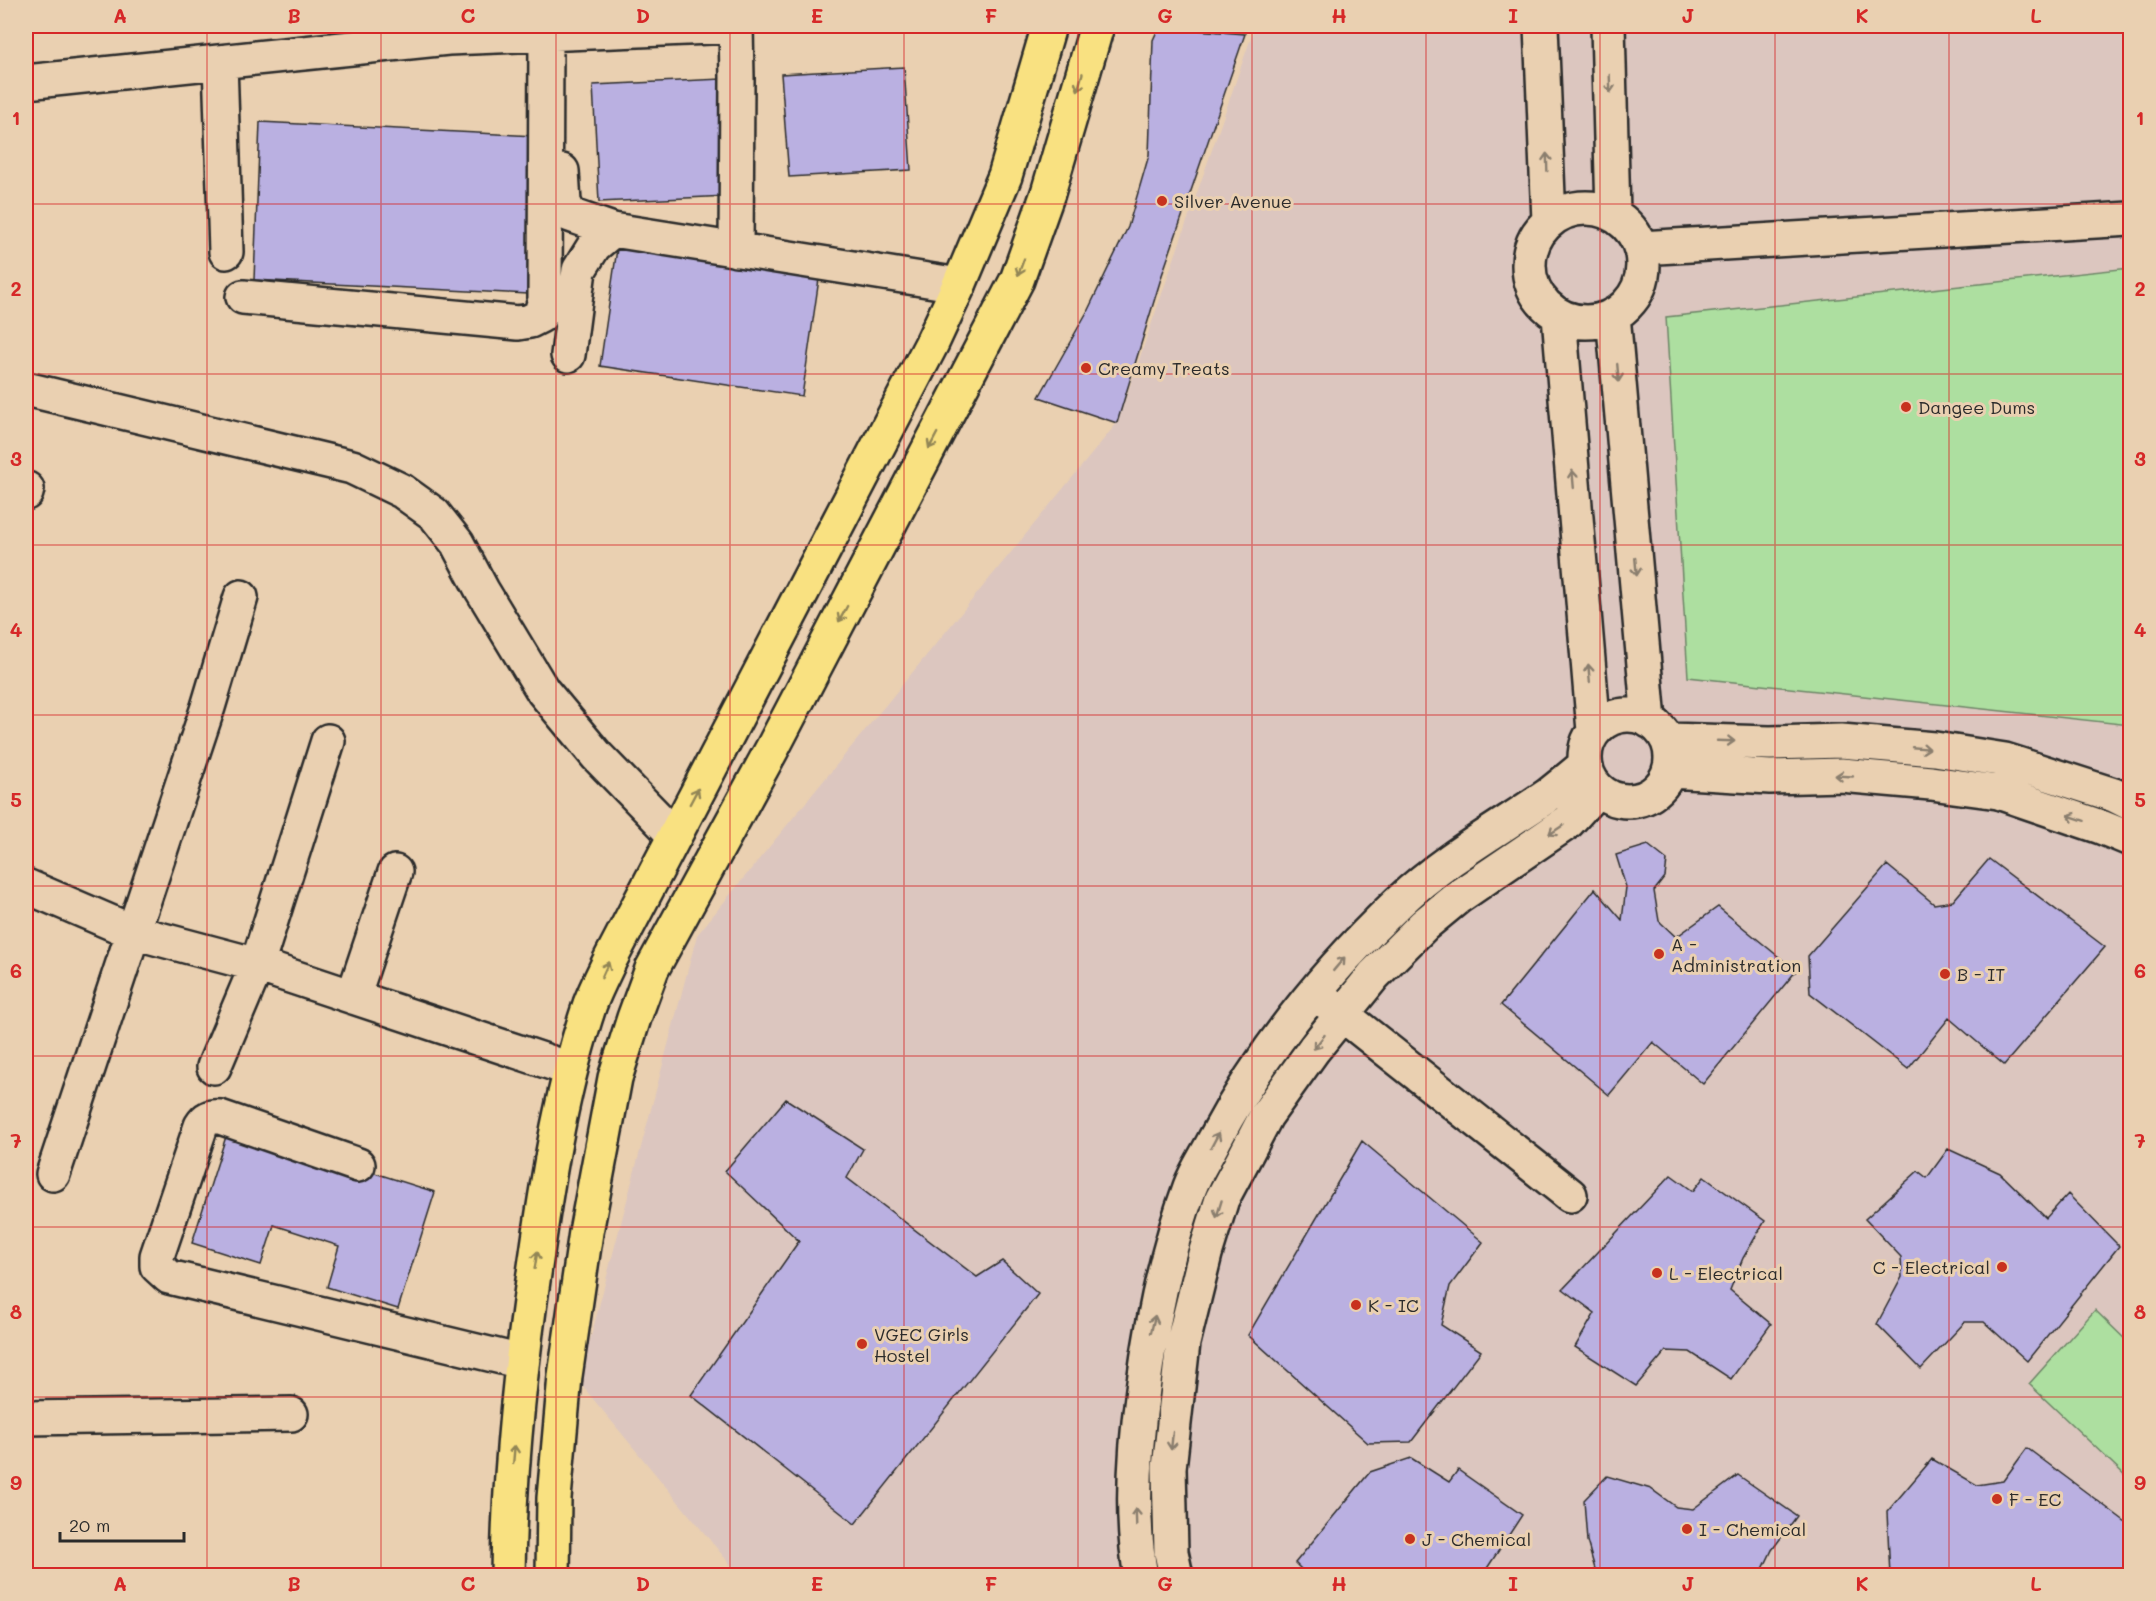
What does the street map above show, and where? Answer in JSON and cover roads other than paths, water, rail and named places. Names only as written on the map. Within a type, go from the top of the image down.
[{"type":"main road","points":[[508,1575],[510,1495],[522,1362],[544,1204],[570,1069],[591,1002],[674,835],[932,343],[1005,176],[1049,26]]},
{"type":"main road","points":[[553,1575],[554,1498],[565,1376],[586,1232],[615,1078],[634,1018],[652,969],[772,748],[1017,280],[1048,193],[1096,26]]},
{"type":"main road","points":[[591,1002],[634,1018]]},
{"type":"main road","points":[[510,1495],[554,1498]]},
{"type":"street","points":[[26,82],[448,38],[735,26],[736,250]]},
{"type":"street","points":[[1541,26],[1549,220]]},
{"type":"street","points":[[1608,26],[1613,214]]},
{"type":"street","points":[[243,297],[518,323],[530,321],[540,315],[545,300],[546,33]]},
{"type":"street","points":[[220,62],[226,252]]},
{"type":"street","points":[[561,138],[564,203],[566,211],[576,218],[613,230],[959,285]]},
{"type":"street","points":[[1591,208],[1613,214],[1630,229],[1641,248],[1643,271],[1637,292],[1623,309],[1603,320],[1581,322],[1559,316],[1542,301],[1531,281],[1529,259],[1535,238],[1549,220],[1570,210],[1591,208]]},
{"type":"street","points":[[1641,248],[2130,219]]},
{"type":"street","points":[[568,355],[579,270],[594,246],[613,230]]},
{"type":"street","points":[[1612,315],[1662,744],[1662,787],[1647,798],[1630,802],[1612,799],[1591,777],[1586,747],[1594,731],[1605,721],[1620,716],[1635,715],[1662,744],[1770,777],[1841,775],[1998,792],[2130,838]]},
{"type":"street","points":[[1559,316],[1594,731]]},
{"type":"street","points":[[26,389],[352,467],[402,491],[434,514],[457,543],[482,590],[543,692],[597,756],[674,835]]},
{"type":"street","points":[[53,1174],[208,707],[241,597]]},
{"type":"street","points":[[214,1067],[257,965],[328,741]]},
{"type":"street","points":[[1662,744],[1841,741],[1935,749],[2005,760],[2114,795],[2130,803]]},
{"type":"street","points":[[1141,1575],[1137,1555],[1135,1467],[1150,1337],[1172,1245],[1191,1185],[1237,1098],[1286,1028],[1349,952],[1401,900],[1471,846],[1549,794],[1591,777]]},
{"type":"street","points":[[1176,1575],[1171,1551],[1169,1468],[1175,1404],[1184,1342],[1205,1254],[1222,1198],[1266,1116],[1314,1049],[1374,975],[1424,925],[1490,874],[1568,822],[1591,777]]},
{"type":"street","points":[[353,997],[394,872]]},
{"type":"street","points":[[26,886],[134,932],[257,965],[570,1069]]},
{"type":"street","points":[[1315,993],[1570,1195]]},
{"type":"street","points":[[358,1165],[220,1117],[211,1116],[201,1126],[157,1256],[157,1266],[169,1277],[522,1362]]},
{"type":"street","points":[[1141,1401],[1175,1404]]},
{"type":"street","points":[[26,1418],[291,1414]]},
{"type":"place","name":"Silver Avenue","points":[[1162,201]]},
{"type":"place","name":"Creamy Treats","points":[[1086,368]]},
{"type":"place","name":"Dangee Dums","points":[[1906,407]]},
{"type":"place","name":"A - Administration","points":[[1659,954]]},
{"type":"place","name":"B - IT","points":[[1945,974]]},
{"type":"place","name":"C - Electrical","points":[[2002,1267]]},
{"type":"place","name":"L - Electrical","points":[[1657,1273]]},
{"type":"place","name":"K - IC","points":[[1356,1305]]},
{"type":"place","name":"VGEC Girls Hostel","points":[[862,1344]]},
{"type":"place","name":"F - EC","points":[[1997,1499]]},
{"type":"place","name":"I - Chemical","points":[[1687,1529]]},
{"type":"place","name":"J - Chemical","points":[[1410,1539]]}]
